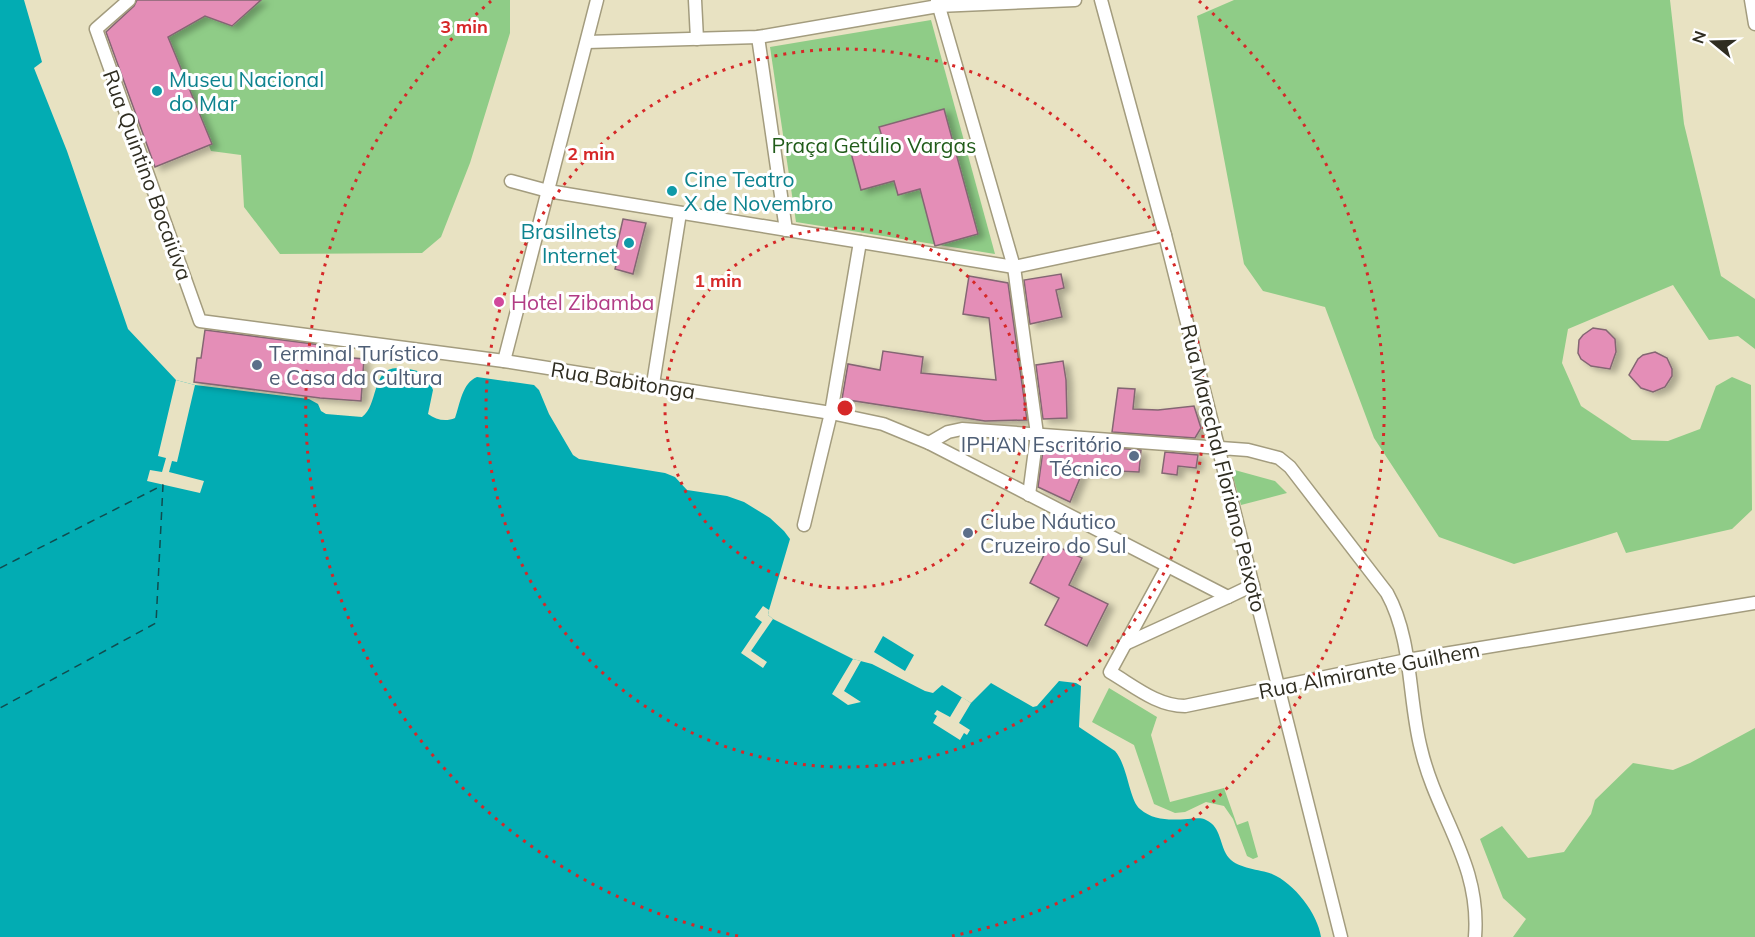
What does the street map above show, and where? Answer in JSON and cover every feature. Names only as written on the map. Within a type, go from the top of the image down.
[{"type":"street","name":"Rua Quintino Bocaiúva","points":[[129,0],[96,29],[200,321]]},
{"type":"street","points":[[504,361],[597,0]]},
{"type":"street","points":[[695,0],[697,39]]},
{"type":"street","points":[[587,42],[758,37],[937,3],[1075,0]]},
{"type":"street","name":"Rua Marechal Floriano Peixoto","points":[[1101,0],[1165,235],[1341,937]]},
{"type":"street","points":[[1751,0],[1755,24]]},
{"type":"street","points":[[937,3],[1014,267],[1037,434],[1029,495]]},
{"type":"street","points":[[758,37],[786,230]]},
{"type":"street","points":[[511,181],[548,191],[1014,267],[1165,235]]},
{"type":"street","points":[[653,384],[680,213]]},
{"type":"street","points":[[804,525],[831,412],[860,242]]},
{"type":"street","name":"Rua Babitonga","points":[[200,321],[504,361],[831,412],[883,424],[928,443],[1228,597]]},
{"type":"street","points":[[928,443],[948,432],[962,429],[1218,447],[1263,453],[1279,458],[1290,466],[1387,593],[1397,617],[1407,660],[1416,725],[1426,770],[1462,852],[1472,882],[1475,937]]},
{"type":"street","name":"Rua Almirante Guilhem","points":[[1167,567],[1110,672],[1159,702],[1171,706],[1185,706],[1407,660],[1755,603]]},
{"type":"street","points":[[1125,644],[1253,585]]},
{"type":"green space","points":[[261,0],[510,0],[510,33],[470,163],[441,237],[422,253],[280,254],[244,207],[241,155],[211,151],[168,37],[205,16],[233,26]]},
{"type":"green space","points":[[1234,0],[1670,0],[1684,124],[1721,276],[1755,299],[1755,349],[1738,336],[1709,340],[1673,285],[1568,329],[1562,363],[1581,406],[1632,440],[1668,441],[1700,429],[1716,386],[1732,377],[1751,385],[1752,510],[1732,529],[1626,553],[1617,532],[1514,564],[1439,537],[1374,438],[1325,307],[1263,291],[1244,264],[1197,16]]},
{"type":"green space","name":"Praça Getúlio Vargas","points":[[931,20],[995,254],[796,222],[770,47]]},
{"type":"green space","points":[[1231,469],[1275,481],[1287,493],[1241,505]]},
{"type":"green space","points":[[1109,688],[1157,717],[1151,735],[1170,802],[1224,788],[1237,825],[1248,821],[1258,857],[1253,859],[1247,856],[1233,819],[1224,806],[1206,802],[1185,812],[1175,813],[1154,804],[1134,745],[1092,722]]},
{"type":"green space","points":[[1755,728],[1755,937],[1513,937],[1526,919],[1503,898],[1480,839],[1502,826],[1528,858],[1564,852],[1591,814],[1595,800],[1633,763],[1673,770]]},
{"type":"water","points":[[0,0],[24,0],[42,62],[34,68],[67,151],[128,329],[176,380],[195,385],[309,399],[318,404],[321,411],[326,414],[362,417],[371,404],[379,379],[384,373],[390,369],[407,369],[427,375],[433,390],[428,414],[445,420],[455,418],[465,389],[477,377],[534,385],[539,390],[549,414],[573,455],[579,459],[665,473],[675,477],[687,490],[727,496],[744,502],[770,518],[784,531],[790,539],[769,610],[768,615],[773,619],[853,659],[872,664],[925,691],[933,693],[942,685],[971,703],[991,683],[1033,707],[1037,706],[1059,681],[1076,683],[1081,686],[1079,727],[1115,751],[1123,765],[1136,805],[1145,813],[1157,818],[1202,819],[1211,823],[1233,862],[1272,874],[1289,884],[1310,909],[1321,937],[0,937]]},
{"type":"water","points":[[883,636],[914,655],[905,671],[874,652]]},
{"type":"pier","points":[[176,380],[195,385],[177,462],[172,461],[169,472],[204,481],[200,493],[147,481],[150,470],[162,472],[166,458],[158,456]]},
{"type":"pier","points":[[763,606],[769,610],[768,615],[773,619],[751,651],[767,662],[763,668],[741,653],[762,622],[755,617]]},
{"type":"pier","points":[[853,659],[861,661],[844,691],[861,702],[848,705],[832,694]]},
{"type":"pier","points":[[962,697],[971,703],[959,723],[970,730],[967,735],[964,733],[960,740],[933,723],[937,710],[950,717]]},
{"type":"building","name":"Museu Nacional do Mar","points":[[137,0],[261,0],[232,26],[205,16],[168,37],[212,144],[155,167],[106,32],[134,6]]},
{"type":"building","points":[[944,109],[978,234],[935,246],[920,189],[898,195],[894,181],[861,190],[850,149],[883,140],[879,127]]},
{"type":"building","name":"Brasilnets Internet","points":[[623,219],[646,223],[633,274],[615,269],[616,265],[613,263]]},
{"type":"building","points":[[1061,274],[1064,288],[1056,290],[1062,317],[1030,324],[1024,280]]},
{"type":"building","points":[[969,276],[1008,283],[1027,420],[985,421],[842,399],[848,364],[880,370],[883,351],[923,357],[921,373],[996,380],[989,318],[963,314]]},
{"type":"building","points":[[1593,328],[1606,330],[1615,339],[1616,352],[1610,369],[1591,366],[1581,359],[1578,353],[1579,340]]},
{"type":"building","name":"Terminal Turístico e Casa da Cultura","points":[[205,330],[321,345],[319,355],[364,359],[361,401],[194,382],[197,358],[201,358]]},
{"type":"building","points":[[1655,352],[1667,358],[1672,369],[1672,376],[1665,387],[1653,392],[1641,388],[1629,375],[1638,359]]},
{"type":"building","points":[[1063,361],[1067,418],[1043,419],[1036,365]]},
{"type":"building","points":[[1118,388],[1135,389],[1133,409],[1158,410],[1194,406],[1201,428],[1195,438],[1112,432]]},
{"type":"building","points":[[1044,443],[1141,450],[1139,472],[1117,471],[1117,474],[1083,471],[1070,502],[1038,487]]},
{"type":"building","points":[[1165,452],[1198,455],[1196,468],[1178,466],[1177,475],[1162,473]]},
{"type":"building","points":[[1050,543],[1082,558],[1069,585],[1108,604],[1087,646],[1045,625],[1059,598],[1030,583]]},
{"type":"ferry route","points":[[0,568],[163,485],[156,623],[0,708]]},
{"type":"place","name":"Museu Nacional do Mar","points":[[157,91]]},
{"type":"place","name":"Cine Teatro X de Novembro","points":[[672,191]]},
{"type":"place","name":"Brasilnets Internet","points":[[629,243]]},
{"type":"place","name":"Hotel Zibamba","points":[[499,302]]},
{"type":"place","name":"Terminal Turístico e Casa da Cultura","points":[[257,365]]},
{"type":"place","name":"IPHAN Escritório Técnico","points":[[1134,456]]},
{"type":"place","name":"Clube Náutico Cruzeiro do Sul","points":[[968,533]]}]
